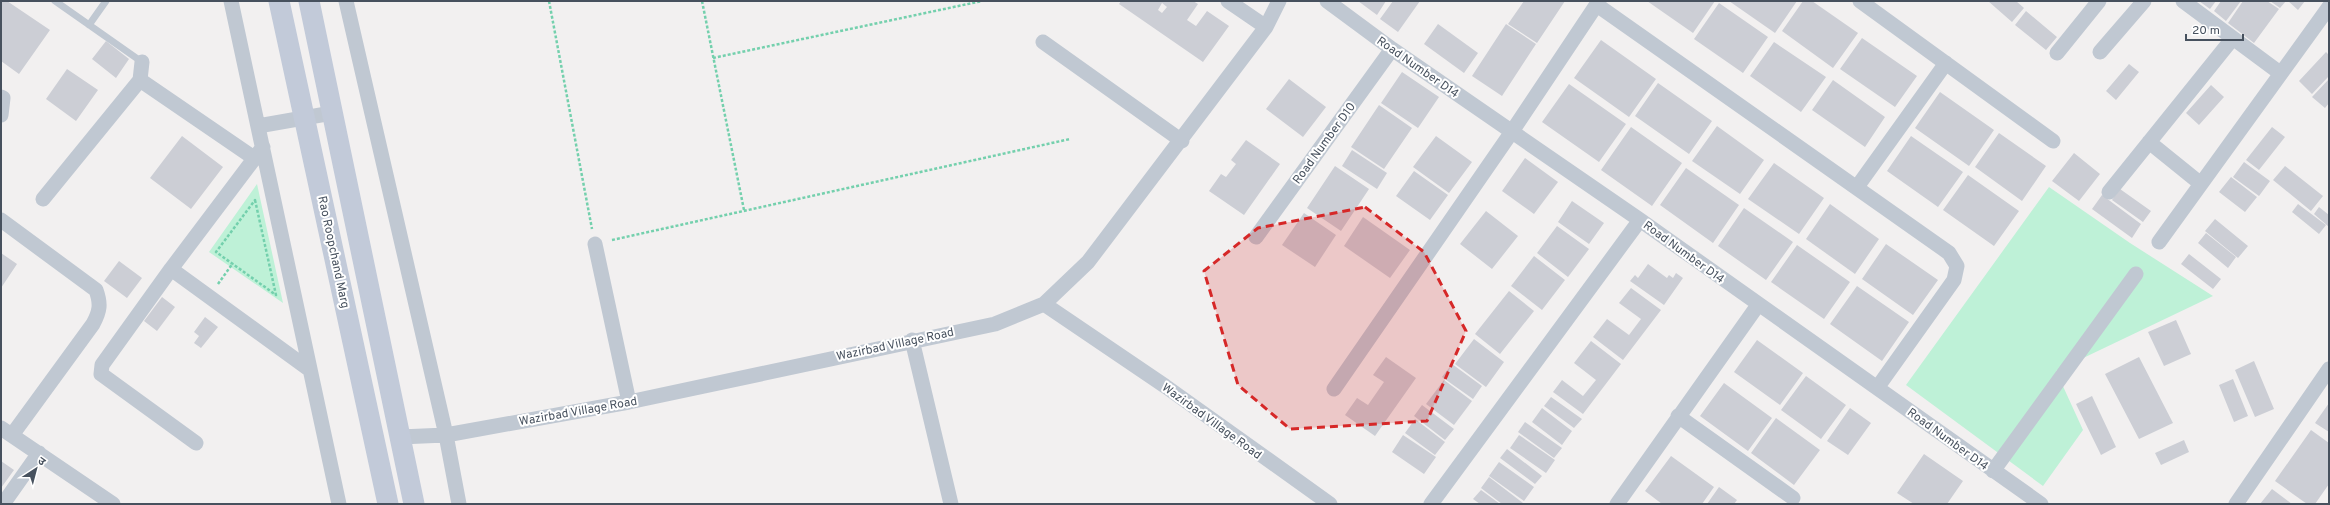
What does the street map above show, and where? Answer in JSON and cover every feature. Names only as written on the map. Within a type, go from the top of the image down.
[{"type":"main road","name":"Rao Roopchand Marg","points":[[279,1],[388,504]]},
{"type":"main road","points":[[309,1],[414,504]]},
{"type":"street","points":[[231,1],[258,126],[258,152],[310,370],[339,504]]},
{"type":"street","points":[[346,1],[446,435],[459,504]]},
{"type":"street","points":[[1228,1],[1266,27]]},
{"type":"street","points":[[1044,304],[1088,262],[1128,207],[1182,141],[1266,27],[1279,1]]},
{"type":"street","name":"Road Number D14","points":[[1327,1],[1511,133],[1640,220],[2041,504]]},
{"type":"street","points":[[1860,1],[2053,141]]},
{"type":"street","points":[[2057,53],[2099,1]]},
{"type":"street","points":[[2100,52],[2144,1]]},
{"type":"street","points":[[2183,1],[2280,73]]},
{"type":"street","points":[[1334,389],[1511,133],[1598,3],[1949,253],[1957,266],[1954,280],[1877,388]]},
{"type":"street","points":[[2159,242],[2329,7]]},
{"type":"street","points":[[2109,192],[2233,38]]},
{"type":"street","points":[[1043,42],[1182,141]]},
{"type":"street","name":"Road Number D10","points":[[1256,237],[1392,49]]},
{"type":"street","points":[[43,199],[140,80],[142,62]]},
{"type":"street","points":[[1857,187],[1946,63]]},
{"type":"street","points":[[140,80],[258,152]]},
{"type":"street","points":[[1,97],[3,98],[1,115]]},
{"type":"street","points":[[258,126],[332,112]]},
{"type":"street","points":[[2149,142],[2201,184]]},
{"type":"street","points":[[196,443],[101,374],[102,365],[258,152]]},
{"type":"street","points":[[1,220],[96,290],[100,300],[99,312],[93,324],[6,431],[113,504]]},
{"type":"street","points":[[1431,504],[1640,220]]},
{"type":"street","points":[[595,244],[629,402]]},
{"type":"street","points":[[171,269],[310,370]]},
{"type":"street","points":[[1993,471],[2136,274]]},
{"type":"street","name":"Wazirbad Village Road","points":[[400,437],[446,435],[629,402],[912,340],[994,324],[1044,304],[1165,386],[1330,504]]},
{"type":"street","points":[[1617,504],[1758,305]]},
{"type":"street","points":[[912,340],[951,504]]},
{"type":"street","points":[[2236,504],[2329,369]]},
{"type":"street","points":[[1678,416],[1793,498]]},
{"type":"street","points":[[3,504],[39,453]]},
{"type":"lane","points":[[55,1],[142,62]]},
{"type":"lane","points":[[90,25],[106,1]]},
{"type":"path","points":[[549,1],[595,244],[1070,139]]},
{"type":"path","points":[[702,1],[744,210]]},
{"type":"path","points":[[713,58],[982,1]]},
{"type":"path","points":[[254,200],[276,295],[233,263],[216,252],[254,200]]},
{"type":"path","points":[[208,297],[233,263]]},
{"type":"highlighted area","points":[[1365,207],[1424,252],[1466,331],[1427,421],[1290,429],[1238,385],[1204,271],[1258,228]]},
{"type":"green space","points":[[257,184],[283,303],[209,252]]},
{"type":"green space","points":[[2049,187],[2130,243],[2213,296],[2056,371],[2083,430],[2043,486],[1906,385]]},
{"type":"building","points":[[1,1],[7,1],[50,30],[19,74],[1,61]]},
{"type":"building","points":[[1121,1],[1193,1],[1198,4],[1187,20],[1196,26],[1207,11],[1229,26],[1203,62],[1119,4]],"holes":[[[1162,3],[1167,7],[1162,13],[1158,10]]]},
{"type":"building","points":[[1358,1],[1386,1],[1377,15]]},
{"type":"building","points":[[1393,1],[1420,1],[1398,32],[1380,19]]},
{"type":"building","points":[[1524,1],[1565,1],[1537,43],[1508,24]]},
{"type":"building","points":[[1647,1],[1715,1],[1693,33]]},
{"type":"building","points":[[1729,1],[1797,1],[1775,33]]},
{"type":"building","points":[[1803,1],[1812,1],[1858,33],[1833,68],[1782,31]]},
{"type":"building","points":[[1988,1],[2016,1],[2024,8],[2012,22]]},
{"type":"building","points":[[2199,1],[2216,1],[2210,9]]},
{"type":"building","points":[[2221,1],[2241,1],[2226,21],[2214,11]]},
{"type":"building","points":[[2243,1],[2267,1],[2279,9],[2254,43],[2228,23]]},
{"type":"building","points":[[2270,1],[2286,1],[2280,8]]},
{"type":"building","points":[[2288,1],[2305,1],[2298,10]]},
{"type":"building","points":[[1719,3],[1768,37],[1743,73],[1694,39]]},
{"type":"building","points":[[2026,11],[2057,37],[2046,50],[2015,25]]},
{"type":"building","points":[[1438,24],[1478,53],[1464,73],[1424,44]]},
{"type":"building","points":[[1506,24],[1536,44],[1502,96],[1472,76]]},
{"type":"building","points":[[1862,38],[1917,76],[1895,107],[1840,69]]},
{"type":"building","points":[[1601,40],[1656,79],[1629,117],[1574,78]]},
{"type":"building","points":[[106,41],[129,59],[116,78],[92,59]]},
{"type":"building","points":[[1774,42],[1826,77],[1801,112],[1750,76]]},
{"type":"building","points":[[2326,52],[2329,55],[2329,76],[2312,94],[2299,81]]},
{"type":"building","points":[[2129,64],[2139,72],[2116,100],[2106,91]]},
{"type":"building","points":[[67,69],[98,90],[76,121],[46,99]]},
{"type":"building","points":[[1402,72],[1439,97],[1418,128],[1381,103]]},
{"type":"building","points":[[1289,79],[1326,107],[1303,137],[1266,109]]},
{"type":"building","points":[[2329,79],[2329,103],[2325,108],[2312,97]]},
{"type":"building","points":[[1833,80],[1885,117],[1865,147],[1812,110]]},
{"type":"building","points":[[1658,83],[1712,121],[1689,154],[1635,116]]},
{"type":"building","points":[[1569,84],[1626,124],[1599,162],[1542,122]]},
{"type":"building","points":[[2211,85],[2224,97],[2199,125],[2186,113]]},
{"type":"building","points":[[1940,92],[1994,130],[1969,166],[1915,128]]},
{"type":"building","points":[[1379,105],[1412,128],[1384,169],[1351,147]]},
{"type":"building","points":[[1717,126],[1764,160],[1740,194],[1692,161]]},
{"type":"building","points":[[1631,127],[1682,163],[1652,206],[1601,170]]},
{"type":"building","points":[[2272,127],[2285,137],[2259,170],[2246,160]]},
{"type":"building","points":[[1999,133],[2046,166],[2022,201],[1975,167]]},
{"type":"building","points":[[182,136],[223,167],[191,209],[150,178]]},
{"type":"building","points":[[1436,136],[1472,162],[1449,193],[1413,167]]},
{"type":"building","points":[[1911,136],[1963,172],[1938,207],[1887,171]]},
{"type":"building","points":[[1246,140],[1280,164],[1244,215],[1209,191],[1221,174],[1226,177],[1236,164],[1231,160]]},
{"type":"building","points":[[1352,150],[1387,173],[1377,189],[1342,166]]},
{"type":"building","points":[[2074,153],[2100,174],[2079,201],[2052,181]]},
{"type":"building","points":[[1525,158],[1558,182],[1534,214],[1502,191]]},
{"type":"building","points":[[2244,162],[2270,181],[2259,196],[2233,177]]},
{"type":"building","points":[[1774,163],[1824,198],[1799,234],[1748,199]]},
{"type":"building","points":[[1335,166],[1369,189],[1341,231],[1307,208]]},
{"type":"building","points":[[2285,166],[2323,196],[2311,211],[2273,180]]},
{"type":"building","points":[[1686,168],[1739,205],[1713,243],[1660,205]]},
{"type":"building","points":[[1414,171],[1448,195],[1430,220],[1396,196]]},
{"type":"building","points":[[1968,175],[2019,211],[1994,246],[1943,210]]},
{"type":"building","points":[[2231,177],[2257,197],[2245,212],[2219,192]]},
{"type":"building","points":[[2120,189],[2151,211],[2143,222],[2112,200]]},
{"type":"building","points":[[2102,195],[2141,224],[2132,238],[2092,209]]},
{"type":"building","points":[[1572,201],[1604,223],[1589,244],[1558,222]]},
{"type":"building","points":[[1830,204],[1879,239],[1855,274],[1806,239]]},
{"type":"building","points":[[2298,204],[2326,225],[2319,234],[2292,212]]},
{"type":"building","points":[[2319,207],[2329,215],[2329,227],[2314,214]]},
{"type":"building","points":[[1744,208],[1793,242],[1766,280],[1718,246]]},
{"type":"building","points":[[1486,211],[1518,236],[1492,269],[1460,244]]},
{"type":"building","points":[[1304,213],[1336,235],[1315,267],[1282,245]]},
{"type":"building","points":[[1363,217],[1410,250],[1390,278],[1344,246]]},
{"type":"building","points":[[2215,219],[2248,246],[2238,258],[2205,231]]},
{"type":"building","points":[[1557,226],[1589,249],[1568,277],[1537,253]]},
{"type":"building","points":[[2206,233],[2236,257],[2228,268],[2198,243]]},
{"type":"building","points":[[1886,244],[1938,280],[1913,315],[1862,279]]},
{"type":"building","points":[[1797,245],[1850,282],[1824,319],[1771,282]]},
{"type":"building","points":[[1,253],[17,264],[1,288]]},
{"type":"building","points":[[2189,254],[2221,279],[2213,289],[2181,264]]},
{"type":"building","points":[[1534,256],[1565,280],[1542,310],[1511,286]]},
{"type":"building","points":[[119,261],[142,278],[127,298],[104,281]]},
{"type":"building","points":[[1648,264],[1667,278],[1669,275],[1673,278],[1676,273],[1683,278],[1664,305],[1630,281],[1635,275],[1638,278]]},
{"type":"building","points":[[1857,286],[1909,322],[1882,361],[1830,324]]},
{"type":"building","points":[[1631,288],[1661,310],[1623,360],[1593,337],[1607,319],[1629,335],[1641,319],[1619,303]]},
{"type":"building","points":[[1509,291],[1534,311],[1500,354],[1475,334]]},
{"type":"building","points":[[162,297],[175,307],[157,331],[144,321]]},
{"type":"building","points":[[205,317],[218,327],[201,348],[194,343],[199,336],[194,332]]},
{"type":"building","points":[[2176,320],[2191,354],[2164,366],[2148,332]]},
{"type":"building","points":[[1474,339],[1504,362],[1486,387],[1455,364]]},
{"type":"building","points":[[1757,340],[1803,373],[1780,405],[1734,372]]},
{"type":"building","points":[[1591,341],[1621,364],[1583,414],[1553,392],[1562,380],[1583,396],[1596,380],[1574,363]]},
{"type":"building","points":[[1386,357],[1416,378],[1375,436],[1345,415],[1357,398],[1368,405],[1384,382],[1373,375]]},
{"type":"building","points":[[2139,357],[2173,423],[2139,439],[2105,374]]},
{"type":"building","points":[[2254,361],[2274,409],[2255,417],[2235,370]]},
{"type":"building","points":[[1452,364],[1482,386],[1473,399],[1442,377]]},
{"type":"building","points":[[1806,376],[1846,405],[1821,439],[1781,410]]},
{"type":"building","points":[[2233,379],[2248,416],[2234,422],[2219,385]]},
{"type":"building","points":[[1444,380],[1472,401],[1454,425],[1426,404]]},
{"type":"building","points":[[1724,383],[1772,418],[1748,451],[1700,416]]},
{"type":"building","points":[[2092,396],[2116,447],[2101,455],[2076,404]]},
{"type":"building","points":[[1551,397],[1582,419],[1574,428],[1544,406]]},
{"type":"building","points":[[2329,403],[2329,432],[2315,423]]},
{"type":"building","points":[[1422,405],[1454,429],[1445,440],[1414,416]]},
{"type":"building","points":[[1542,408],[1572,431],[1562,445],[1532,422]]},
{"type":"building","points":[[1850,408],[1871,423],[1848,455],[1827,441]]},
{"type":"building","points":[[1776,418],[1820,450],[1794,485],[1751,453]]},
{"type":"building","points":[[1415,419],[1445,442],[1435,455],[1405,433]]},
{"type":"building","points":[[1525,422],[1562,448],[1554,458],[1518,432]]},
{"type":"building","points":[[2311,430],[2329,443],[2329,484],[2315,504],[2307,504],[2275,481]]},
{"type":"building","points":[[1403,435],[1436,457],[1424,474],[1392,452]]},
{"type":"building","points":[[1519,435],[1555,460],[1546,473],[1510,448]]},
{"type":"building","points":[[2184,440],[2189,452],[2161,465],[2155,453]]},
{"type":"building","points":[[1507,449],[1542,476],[1535,484],[1500,458]]},
{"type":"building","points":[[1924,454],[1963,481],[1947,504],[1914,504],[1897,493]]},
{"type":"building","points":[[1671,456],[1714,487],[1702,504],[1662,504],[1645,491]]},
{"type":"building","points":[[1,461],[14,470],[1,488]]},
{"type":"building","points":[[1499,462],[1534,487],[1524,501],[1489,476]]},
{"type":"building","points":[[1489,477],[1523,503],[1502,504],[1481,488]]},
{"type":"building","points":[[1719,487],[1737,500],[1734,504],[1707,504]]},
{"type":"building","points":[[2272,489],[2292,504],[2260,504]]},
{"type":"building","points":[[1481,490],[1500,504],[1480,504],[1473,499]]}]
